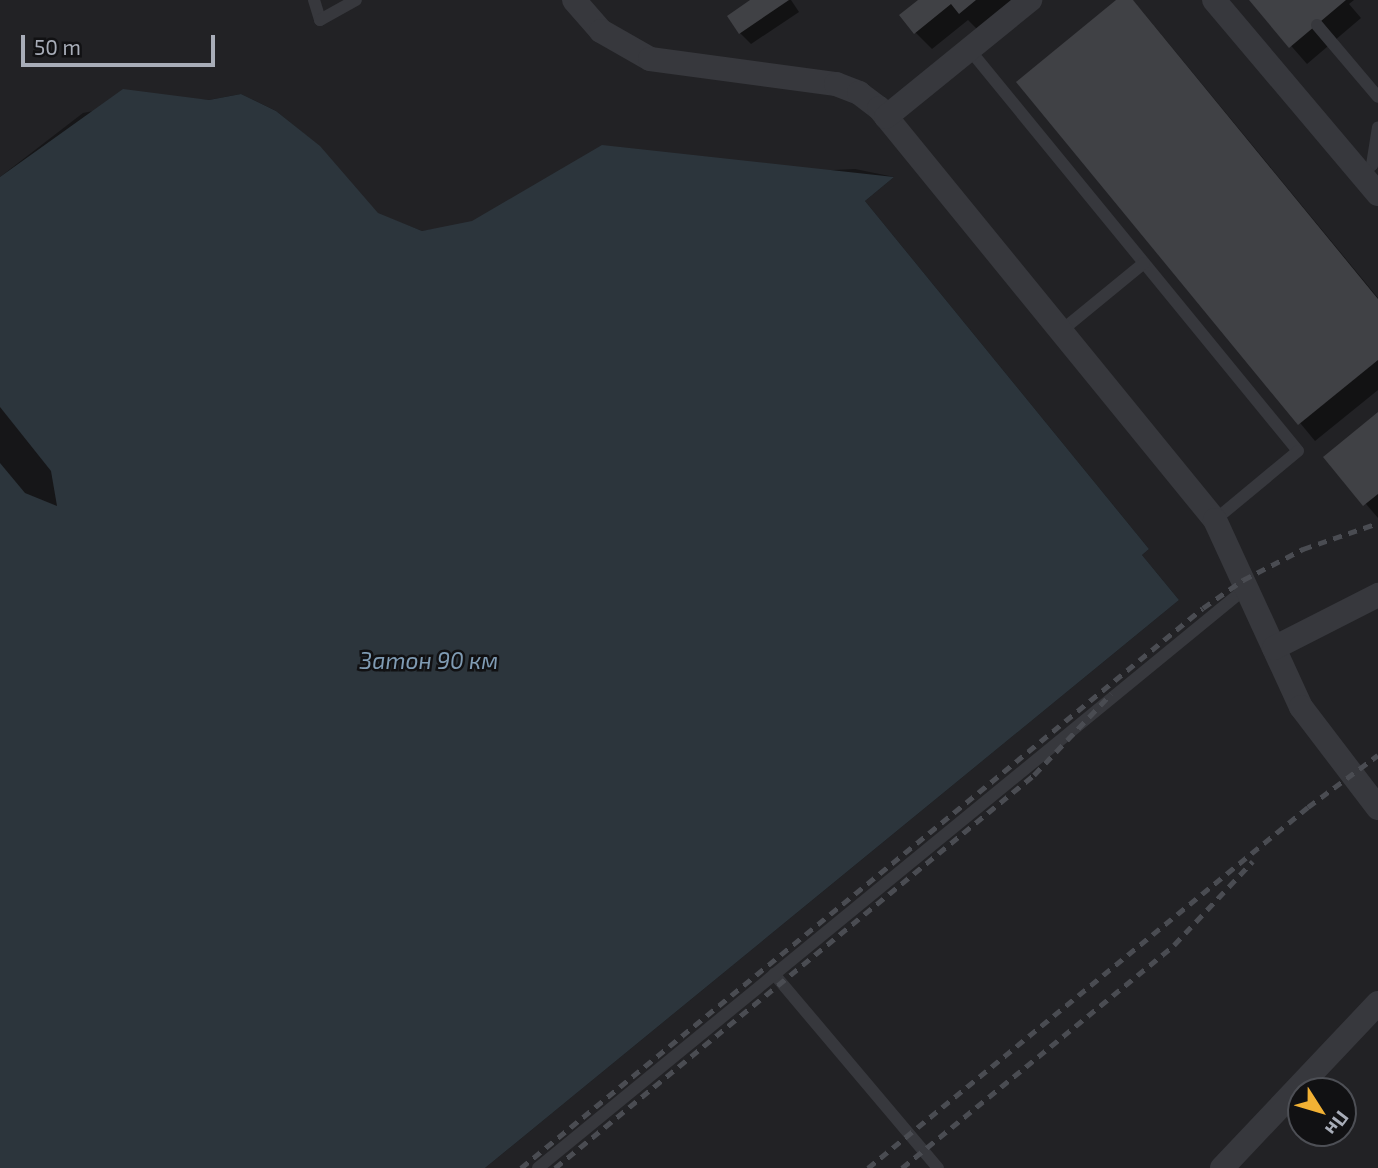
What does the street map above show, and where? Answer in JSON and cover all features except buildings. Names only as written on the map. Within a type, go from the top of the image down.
[{"type":"street","points":[[574,0],[601,31],[650,59],[836,84],[859,93],[886,117],[1215,520],[1316,733],[1378,808]]},
{"type":"street","points":[[886,117],[1030,0]]},
{"type":"street","points":[[1214,0],[1378,194]]},
{"type":"street","points":[[1274,649],[1378,595]]},
{"type":"street","points":[[1222,1168],[1378,1003]]},
{"type":"lane","points":[[314,0],[320,20],[356,0]]},
{"type":"lane","points":[[1317,25],[1378,97]]},
{"type":"lane","points":[[969,49],[1298,451],[1215,520]]},
{"type":"lane","points":[[1361,174],[1372,165],[1378,127]]},
{"type":"lane","points":[[1061,331],[1144,263]]},
{"type":"lane","points":[[538,1168],[1246,587]]},
{"type":"lane","points":[[774,974],[938,1168]]},
{"type":"shaded area","points":[[0,0],[1378,0],[1378,1168],[485,1168],[1179,600],[1142,555],[1149,549],[865,201],[894,177],[855,169],[812,171],[422,231],[378,214],[319,146],[276,111],[241,94],[209,100],[169,97],[83,113],[0,177]]},
{"type":"water","name":"Затон 90 км","points":[[123,89],[209,100],[241,94],[276,111],[320,146],[378,213],[422,231],[472,221],[602,145],[894,177],[865,201],[1149,549],[1142,555],[1179,600],[485,1168],[0,1168],[0,177]]},
{"type":"pier","points":[[0,407],[51,471],[57,506],[25,493],[0,463]]},
{"type":"railway","points":[[521,1168],[1203,608],[1243,580],[1303,549],[1378,523]]},
{"type":"railway","points":[[555,1168],[1034,775],[1111,694]]},
{"type":"railway","points":[[868,1168],[1308,807],[1378,755]]},
{"type":"railway","points":[[902,1168],[1174,945],[1253,861]]}]
